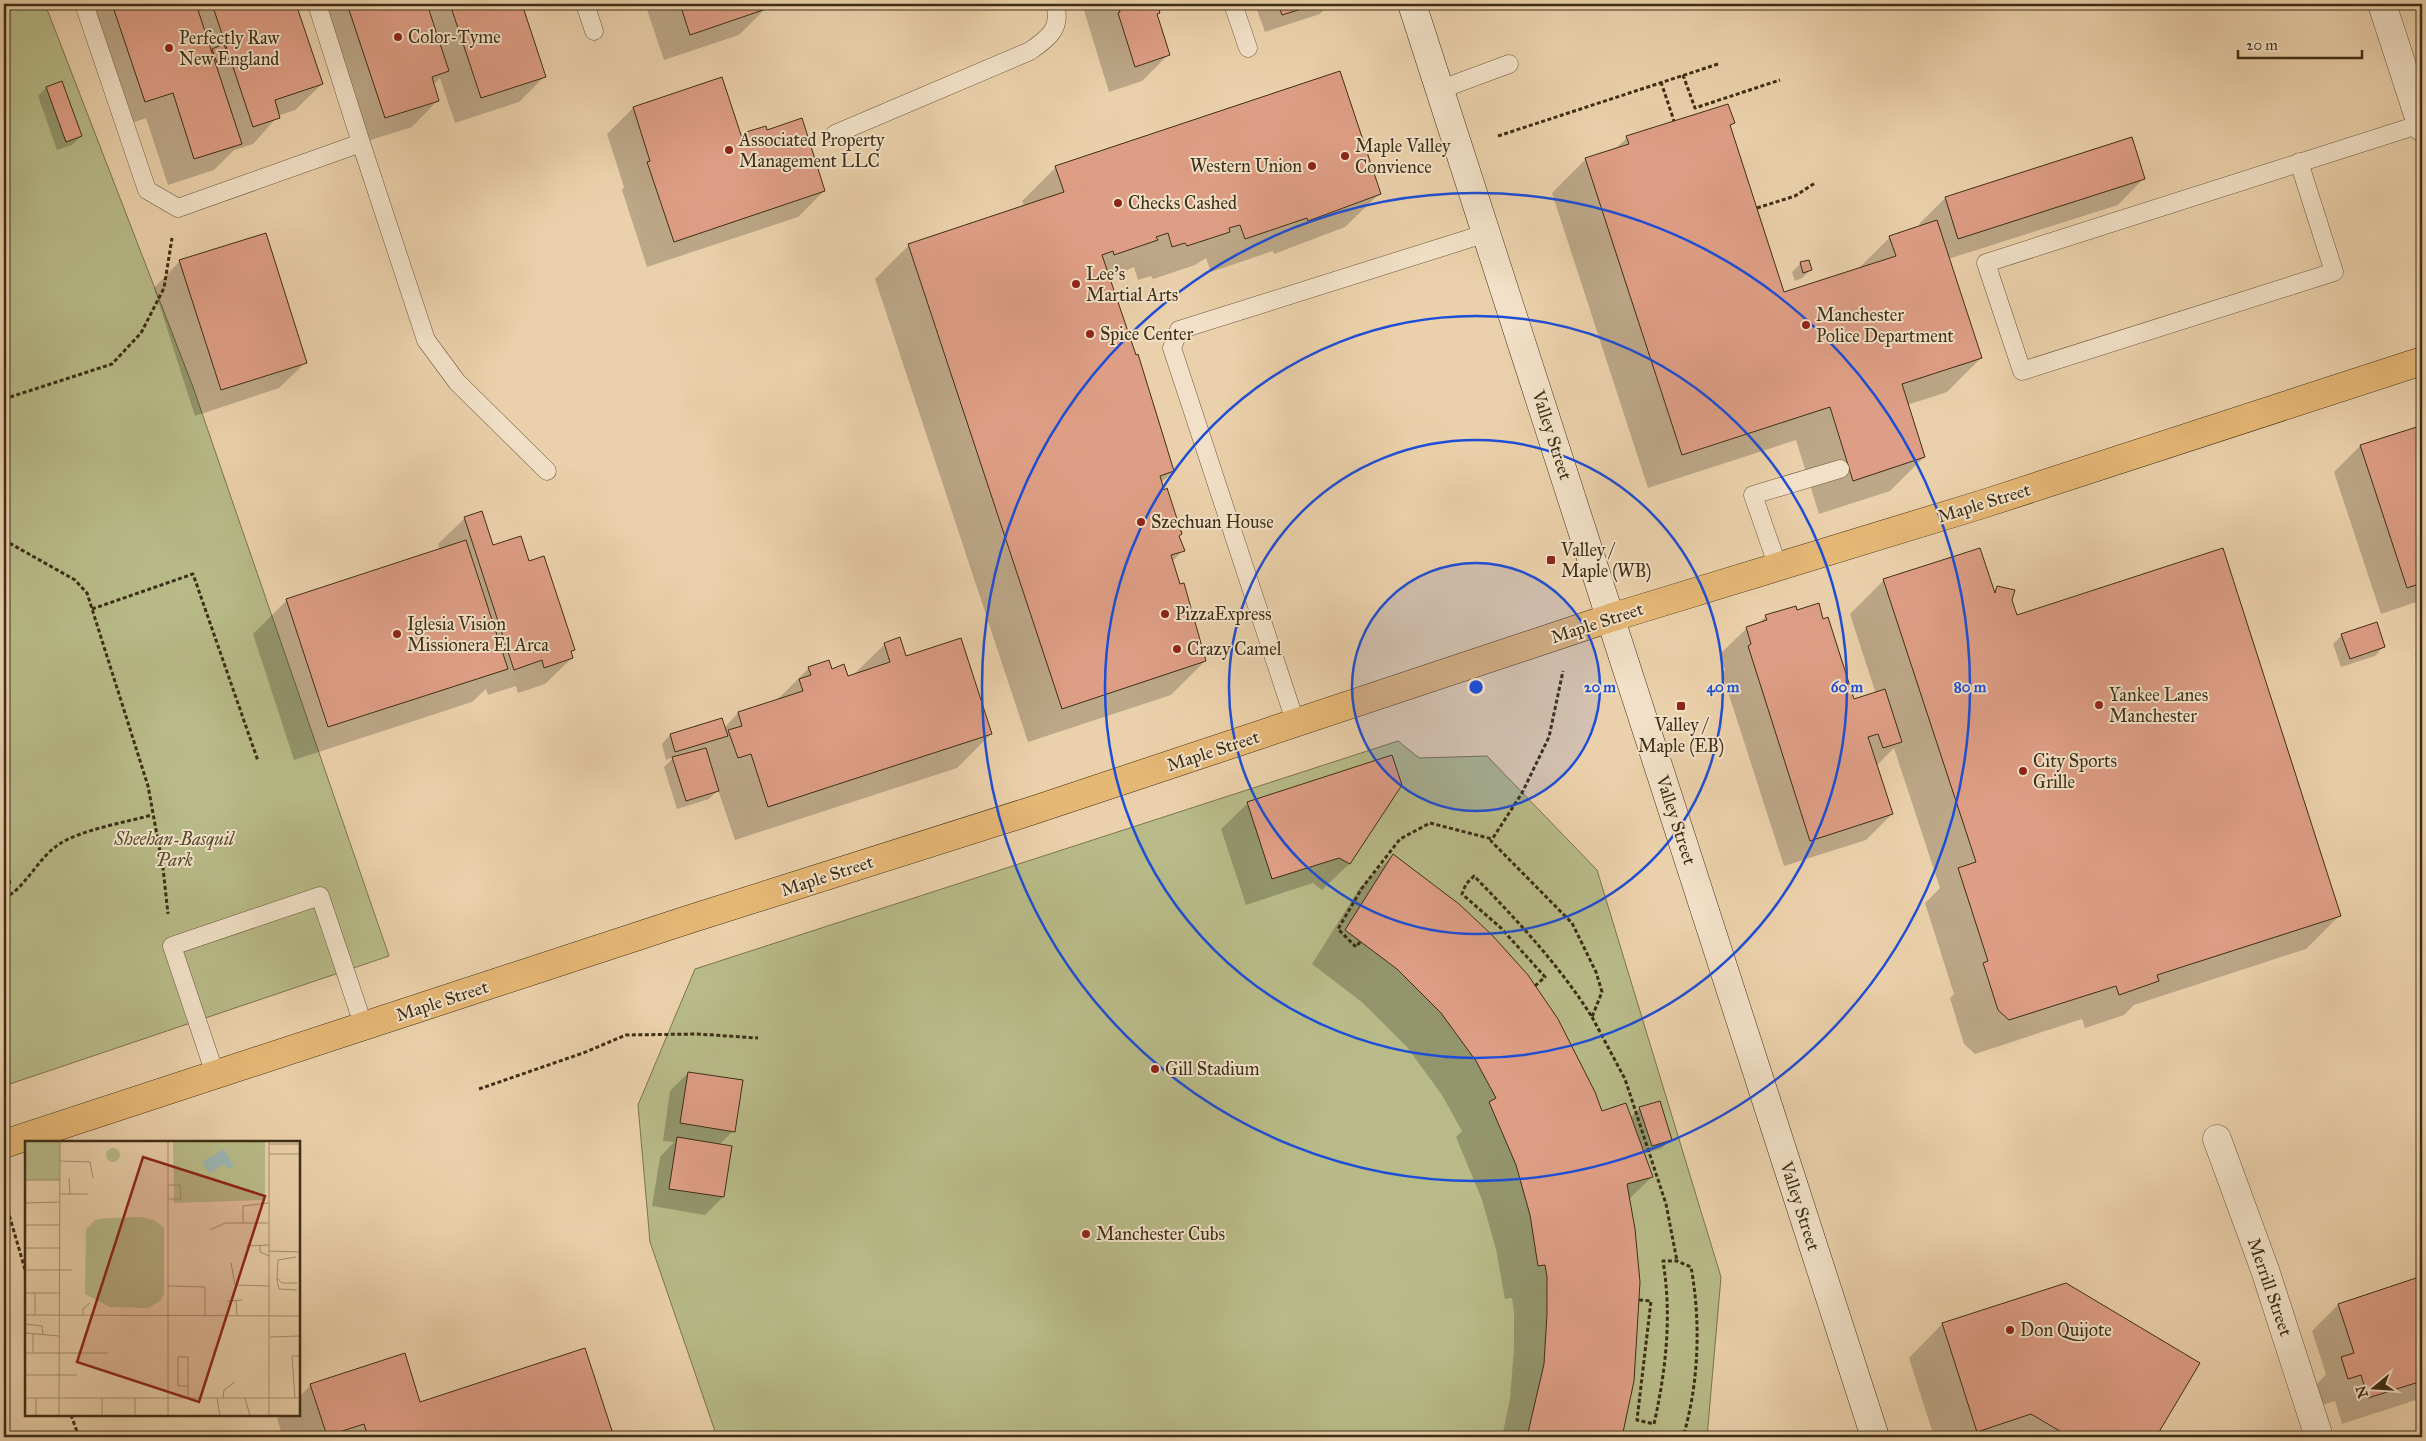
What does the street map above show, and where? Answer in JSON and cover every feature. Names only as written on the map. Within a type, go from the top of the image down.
[{"type":"main road","name":"Valley Street","points":[[1412,4],[1875,1437]]},
{"type":"main road","points":[[2382,4],[2422,126]]},
{"type":"main road","name":"Maple Street","points":[[4,1144],[1296,724],[1610,618],[1983,504],[2422,361]]},
{"type":"main road","name":"Merrill Street","points":[[2217,1139],[2265,1270],[2318,1437]]},
{"type":"lane","points":[[84,4],[147,190],[178,208],[362,143]]},
{"type":"lane","points":[[317,4],[426,340],[457,382],[547,470]]},
{"type":"lane","points":[[585,4],[594,31]]},
{"type":"lane","points":[[835,134],[1030,51],[1050,37],[1058,15],[1055,4]]},
{"type":"lane","points":[[1233,4],[1248,48]]},
{"type":"lane","points":[[1439,90],[1509,64]]},
{"type":"lane","points":[[2299,162],[2334,272],[2022,372],[1986,263],[2299,162],[2422,126]]},
{"type":"lane","points":[[1296,724],[1172,348],[1179,330],[1486,233]]},
{"type":"lane","points":[[1778,567],[1753,495],[1840,469]]},
{"type":"lane","points":[[215,1074],[172,946],[320,896],[364,1027]]},
{"type":"path","points":[[1498,136],[1718,64]]},
{"type":"path","points":[[1684,75],[1696,108],[1780,80]]},
{"type":"path","points":[[1661,82],[1674,121]]},
{"type":"path","points":[[1757,208],[1795,196],[1815,183]]},
{"type":"path","points":[[4,399],[112,364],[141,333],[164,288],[178,208]]},
{"type":"path","points":[[4,540],[75,580],[87,593],[148,786],[163,868],[172,946]]},
{"type":"path","points":[[92,609],[193,574],[258,761]]},
{"type":"path","points":[[1492,839],[1522,792],[1549,737],[1563,670]]},
{"type":"path","points":[[4,898],[13,894],[31,871],[58,844],[90,831],[152,815]]},
{"type":"path","points":[[1360,942],[1356,947],[1338,929],[1362,888],[1400,839],[1430,823],[1492,839]]},
{"type":"path","points":[[1492,839],[1491,841],[1537,889],[1572,922],[1596,972],[1602,992],[1592,1017]]},
{"type":"path","points":[[1535,986],[1545,977],[1501,928],[1462,894],[1466,884],[1474,876],[1509,911],[1571,984],[1592,1017],[1625,1079],[1666,1204],[1677,1261]]},
{"type":"path","points":[[479,1089],[584,1053],[626,1035],[696,1034],[758,1038]]},
{"type":"path","points":[[4,1197],[25,1270]]},
{"type":"path","points":[[1639,1300],[1652,1300],[1638,1420],[1654,1424],[1666,1358],[1667,1289],[1663,1261],[1677,1261],[1691,1266],[1697,1301],[1695,1371],[1689,1419],[1683,1437]]},
{"type":"path","points":[[72,1416],[79,1437]]},
{"type":"green space","name":"Sheehan-Basquil Park","points":[[4,4],[45,4],[193,387],[389,956],[4,1086]]},
{"type":"green space","name":"Gill Stadium","points":[[1398,741],[1419,758],[1487,756],[1597,870],[1721,1277],[1707,1437],[717,1437],[650,1242],[638,1105],[695,969]]},
{"type":"building","name":"Perfectly Raw New England","points":[[112,4],[196,4],[242,144],[194,159],[173,93],[145,102]]},
{"type":"building","points":[[212,4],[296,4],[323,84],[275,100],[280,118],[253,127]]},
{"type":"building","name":"Color-Tyme","points":[[347,4],[427,4],[449,71],[432,77],[439,101],[385,118]]},
{"type":"building","points":[[450,4],[522,4],[546,77],[481,98]]},
{"type":"building","points":[[680,4],[764,4],[766,9],[690,35]]},
{"type":"building","points":[[1117,4],[1157,4],[1160,13],[1157,14],[1170,55],[1135,67],[1118,13],[1120,12]]},
{"type":"building","points":[[1278,4],[1317,4],[1282,15]]},
{"type":"building","points":[[224,44],[229,59],[217,63],[212,49]]},
{"type":"building","points":[[1340,71],[1381,194],[1308,221],[1307,218],[1245,239],[1240,225],[1229,228],[1230,232],[1187,246],[1185,243],[1172,247],[1168,233],[1156,237],[1158,240],[1114,255],[1113,251],[1102,255],[1136,355],[1138,354],[1174,471],[1160,476],[1164,490],[1167,488],[1182,534],[1179,536],[1185,551],[1171,555],[1180,584],[1184,583],[1206,661],[1062,709],[908,244],[1064,192],[1055,166]]},
{"type":"building","name":"Associated Property Management LLC","points":[[722,77],[742,138],[747,136],[746,132],[766,126],[767,130],[802,118],[825,191],[674,242],[647,162],[650,161],[633,107]]},
{"type":"building","points":[[62,81],[82,136],[66,142],[46,87]]},
{"type":"building","name":"Manchester Police Department","points":[[1728,104],[1735,123],[1730,125],[1784,292],[1896,256],[1889,236],[1937,220],[1982,358],[1902,384],[1925,457],[1853,481],[1830,407],[1682,455],[1585,158],[1629,144],[1626,136]]},
{"type":"building","points":[[2132,137],[2145,179],[1958,239],[1945,197]]},
{"type":"building","points":[[266,233],[307,363],[221,390],[179,260]]},
{"type":"building","points":[[1809,260],[1812,270],[1803,273],[1800,262]]},
{"type":"building","points":[[2420,426],[2422,434],[2422,583],[2407,588],[2360,445]]},
{"type":"building","points":[[482,511],[493,545],[521,536],[529,561],[544,556],[575,650],[571,651],[573,658],[544,668],[542,660],[514,670],[464,517]]},
{"type":"building","name":"Iglesia Vision Missionera El Arca","points":[[466,540],[508,669],[328,727],[286,599]]},
{"type":"building","name":"Yankee Lanes Manchester","points":[[1980,548],[1995,593],[1997,586],[2015,590],[2012,600],[2017,615],[2223,548],[2341,916],[2157,975],[2159,981],[2119,995],[2116,986],[2009,1020],[1998,1010],[1983,963],[1988,961],[1958,868],[1976,862],[1883,579]]},
{"type":"building","points":[[1819,603],[1823,619],[1828,617],[1854,699],[1885,689],[1902,742],[1883,748],[1878,734],[1868,737],[1893,814],[1810,841],[1748,646],[1751,644],[1746,627],[1767,620],[1765,615],[1796,606],[1797,610]]},
{"type":"building","points":[[2377,622],[2385,647],[2350,659],[2341,634]]},
{"type":"building","points":[[900,637],[906,656],[961,638],[992,734],[768,807],[751,754],[738,758],[728,730],[742,726],[738,712],[803,691],[799,679],[811,675],[808,667],[829,660],[832,669],[844,664],[848,676],[890,662],[884,643]]},
{"type":"building","points":[[722,718],[728,736],[675,752],[670,734]]},
{"type":"building","points":[[706,748],[719,791],[686,801],[672,757]]},
{"type":"building","points":[[1392,755],[1402,785],[1350,864],[1339,858],[1272,879],[1247,802]]},
{"type":"building","points":[[1393,854],[1459,904],[1492,935],[1528,975],[1558,1019],[1595,1092],[1602,1111],[1626,1103],[1653,1177],[1627,1184],[1635,1229],[1640,1282],[1634,1381],[1622,1437],[1527,1437],[1544,1364],[1547,1277],[1545,1265],[1538,1266],[1530,1215],[1516,1165],[1489,1102],[1496,1098],[1476,1061],[1441,1013],[1397,969],[1345,930]]},
{"type":"building","points":[[4,862],[11,883],[4,886]]},
{"type":"building","points":[[688,1072],[743,1080],[735,1132],[680,1123]]},
{"type":"building","points":[[1660,1101],[1672,1140],[1652,1146],[1639,1107]]},
{"type":"building","points":[[677,1137],[732,1146],[724,1197],[669,1189]]},
{"type":"building","points":[[2422,1276],[2422,1381],[2368,1398],[2361,1375],[2348,1379],[2341,1357],[2354,1353],[2338,1304]]},
{"type":"building","points":[[2066,1283],[2200,1363],[2156,1437],[2070,1437],[2031,1414],[1977,1432],[1942,1323]]},
{"type":"building","points":[[585,1348],[614,1437],[368,1437],[364,1424],[327,1436],[310,1384],[405,1353],[420,1402]]},
{"type":"place","name":"Color-Tyme","points":[[398,37]]},
{"type":"place","name":"Perfectly Raw New England","points":[[169,48]]},
{"type":"place","name":"Associated Property Management LLC","points":[[729,150]]},
{"type":"place","name":"Maple Valley Convience","points":[[1345,156]]},
{"type":"place","name":"Western Union","points":[[1312,166]]},
{"type":"place","name":"Checks Cashed","points":[[1118,203]]},
{"type":"place","name":"Lee's Martial Arts","points":[[1076,284]]},
{"type":"place","name":"Manchester Police Department","points":[[1806,325]]},
{"type":"place","name":"Spice Center","points":[[1090,334]]},
{"type":"place","name":"Szechuan House","points":[[1141,522]]},
{"type":"place","name":"Valley / Maple (WB)","points":[[1551,560]]},
{"type":"place","name":"PizzaExpress","points":[[1165,614]]},
{"type":"place","name":"Iglesia Vision Missionera El Arca","points":[[397,634]]},
{"type":"place","name":"Crazy Camel","points":[[1177,649]]},
{"type":"place","name":"Yankee Lanes Manchester","points":[[2099,705]]},
{"type":"place","name":"Valley / Maple (EB)","points":[[1681,706]]},
{"type":"place","name":"City Sports Grille","points":[[2023,771]]},
{"type":"place","name":"Gill Stadium","points":[[1155,1069]]},
{"type":"place","name":"Manchester Cubs","points":[[1086,1234]]},
{"type":"place","name":"Don Quijote","points":[[2010,1330]]}]
